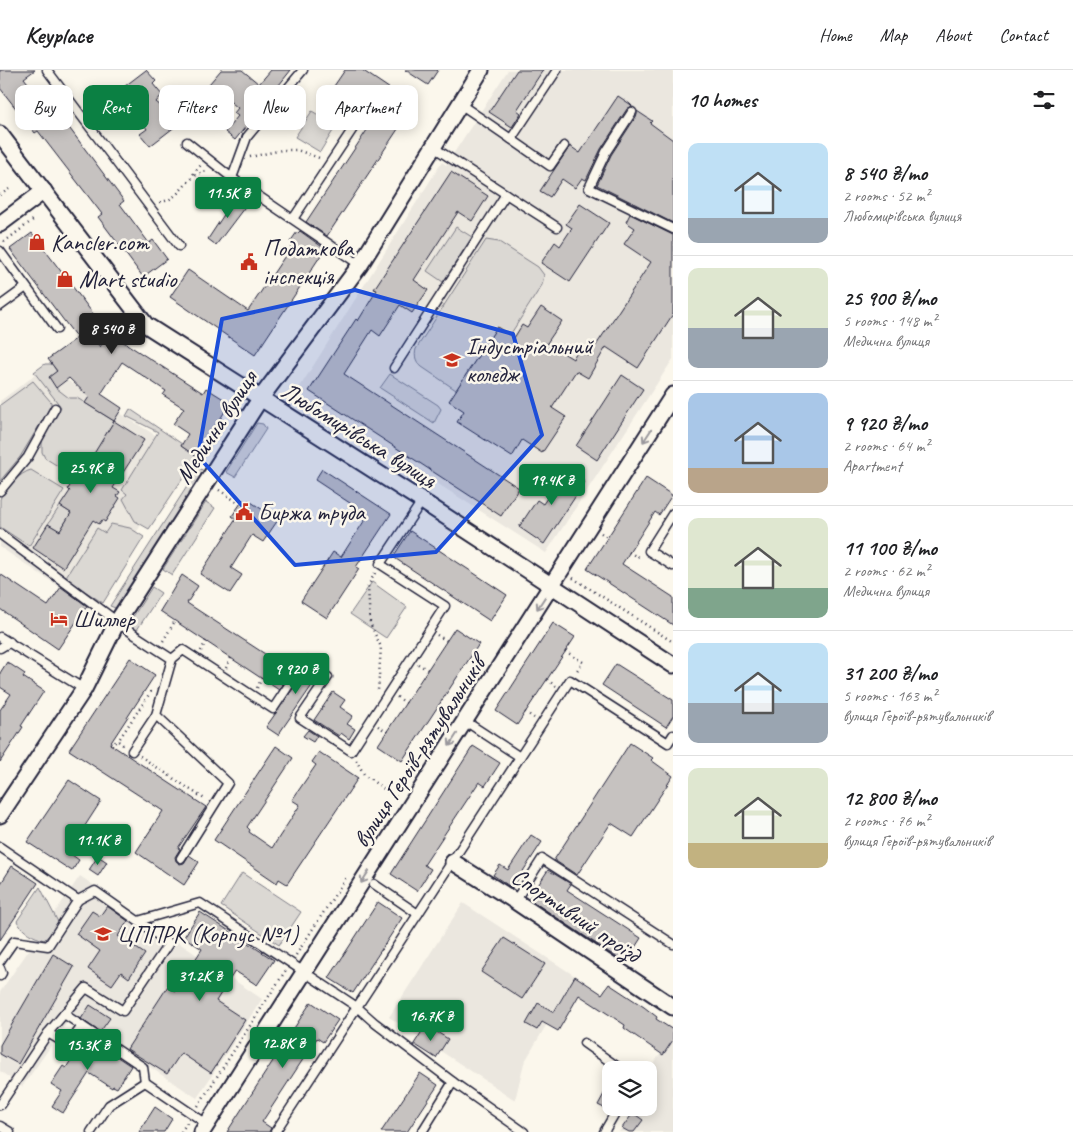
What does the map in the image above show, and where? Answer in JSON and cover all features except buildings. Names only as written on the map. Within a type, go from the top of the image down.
[{"type":"street","name":"Медична вулиця","points":[[0,815],[84,688],[117,622],[260,399],[360,264],[481,70]]},
{"type":"street","name":"Любомирівська вулиця","points":[[0,134],[146,325],[422,501],[673,665]]},
{"type":"street","points":[[0,224],[44,191]]},
{"type":"street","name":"вулиця Героїв-рятувальників","points":[[204,1128],[673,395]]},
{"type":"street","name":"Спортивний проїзд","points":[[453,862],[515,901],[673,1007]]},
{"type":"lane","points":[[229,176],[239,160],[247,137],[303,70]]},
{"type":"lane","points":[[511,139],[557,70]]},
{"type":"lane","points":[[49,71],[179,246]]},
{"type":"lane","points":[[460,104],[550,166],[564,146]]},
{"type":"lane","points":[[632,112],[606,152],[589,188],[673,229]]},
{"type":"lane","points":[[293,219],[352,130]]},
{"type":"lane","points":[[187,142],[229,176],[360,264]]},
{"type":"lane","points":[[433,147],[556,227]]},
{"type":"lane","points":[[394,368],[506,194]]},
{"type":"lane","points":[[0,251],[57,329]]},
{"type":"lane","points":[[0,306],[26,287]]},
{"type":"lane","points":[[0,491],[28,457],[55,408]]},
{"type":"lane","points":[[328,678],[300,718],[350,751],[445,606],[380,564],[422,501]]},
{"type":"lane","points":[[673,514],[649,551],[673,566]]},
{"type":"lane","points":[[0,534],[117,622],[172,659]]},
{"type":"lane","points":[[0,637],[84,688]]},
{"type":"lane","points":[[0,648],[10,642]]},
{"type":"lane","points":[[132,751],[156,715],[172,659],[183,650],[273,709],[297,673]]},
{"type":"lane","points":[[275,1132],[570,680],[668,743],[673,735]]},
{"type":"lane","points":[[156,715],[228,783],[181,858]]},
{"type":"lane","points":[[465,721],[520,757]]},
{"type":"lane","points":[[0,847],[78,900]]},
{"type":"lane","points":[[515,901],[542,860],[673,944]]},
{"type":"lane","points":[[374,884],[418,914]]},
{"type":"lane","points":[[0,961],[14,941],[48,946],[78,900],[95,891],[169,943],[124,1011],[86,988],[48,1033],[0,1105]]},
{"type":"lane","points":[[138,921],[200,903],[358,1007],[453,1082],[524,1132]]},
{"type":"lane","points":[[0,968],[2,973],[0,976]]},
{"type":"lane","points":[[64,1014],[144,1067],[145,1082],[204,1128]]},
{"type":"lane","points":[[48,1033],[68,1046],[82,1026]]},
{"type":"lane","points":[[584,1043],[609,1061]]},
{"type":"lane","points":[[91,1132],[109,1105],[145,1082]]},
{"type":"lane","points":[[422,1132],[453,1082]]},
{"type":"lane","points":[[604,1132],[613,1116]]},
{"type":"lane","points":[[0,1126],[10,1132]]},
{"type":"path","points":[[239,160],[282,150],[297,150],[331,162]]},
{"type":"path","points":[[146,202],[165,201],[174,196],[207,158]]},
{"type":"path","points":[[191,178],[199,172],[209,171],[229,176]]},
{"type":"path","points":[[0,195],[9,188]]},
{"type":"path","points":[[0,245],[33,220]]},
{"type":"path","points":[[207,482],[240,504]]},
{"type":"path","points":[[601,533],[607,537]]},
{"type":"path","points":[[378,710],[381,647],[370,623],[368,586],[380,564]]},
{"type":"path","points":[[572,577],[673,642]]},
{"type":"path","points":[[158,649],[175,621]]},
{"type":"path","points":[[566,651],[583,662],[570,680]]},
{"type":"path","points":[[110,744],[118,741],[152,690]]},
{"type":"path","points":[[142,695],[147,698]]},
{"type":"path","points":[[121,727],[126,730]]},
{"type":"path","points":[[118,741],[214,806]]},
{"type":"path","points":[[350,751],[365,776],[410,807]]},
{"type":"path","points":[[159,776],[162,771]]},
{"type":"highlighted area","points":[[355,290],[513,334],[542,435],[436,552],[295,565],[198,456],[222,319]]},
{"type":"shaded area","points":[[508,70],[673,70],[673,359],[546,553],[296,393],[442,162],[446,165]]},
{"type":"shaded area","points":[[312,111],[316,114],[316,130],[334,130],[320,152],[295,137],[300,130],[306,130],[306,120]]},
{"type":"shaded area","points":[[456,227],[472,237],[443,282],[427,271]]},
{"type":"shaded area","points":[[486,240],[499,242],[538,267],[544,275],[542,285],[510,335],[497,327],[456,390],[420,365],[415,357],[416,349]]},
{"type":"shaded area","points":[[45,364],[52,364],[57,372],[56,388],[69,398],[77,398],[114,421],[91,460],[83,455],[74,466],[67,469],[61,468],[45,458],[42,452],[42,434],[61,407],[34,372]]},
{"type":"shaded area","points":[[46,367],[187,455],[88,606],[0,547],[0,401]]},
{"type":"shaded area","points":[[390,374],[438,405],[441,409],[434,423],[380,388]]},
{"type":"shaded area","points":[[33,381],[51,402],[51,406],[20,457],[0,481],[0,405]]},
{"type":"shaded area","points":[[130,409],[182,444],[181,446],[197,457],[149,529],[135,521],[123,499],[127,494],[122,490],[158,432],[126,416]]},
{"type":"shaded area","points":[[257,423],[263,424],[266,429],[235,477],[226,472]]},
{"type":"shaded area","points":[[199,468],[207,473],[118,609],[110,606]]},
{"type":"shaded area","points":[[31,470],[64,490],[29,546],[0,527],[0,499],[13,482],[22,474]]},
{"type":"shaded area","points":[[206,502],[215,508],[172,575],[163,569]]},
{"type":"shaded area","points":[[60,506],[71,513],[60,531],[48,524]]},
{"type":"shaded area","points":[[111,524],[130,528],[144,537],[103,603],[65,578],[97,528],[105,533]]},
{"type":"shaded area","points":[[372,582],[407,607],[386,638],[350,614]]},
{"type":"shaded area","points":[[152,587],[161,593],[133,636],[127,626]]},
{"type":"shaded area","points":[[242,873],[301,912],[279,945],[221,906]]},
{"type":"shaded area","name":"ЦППРК (Корпус №1)","points":[[80,876],[262,999],[197,1098],[72,1016],[22,1087],[0,1071],[0,992]]},
{"type":"shaded area","points":[[40,887],[58,922],[44,940],[32,936],[17,921]]},
{"type":"shaded area","points":[[463,903],[575,976],[524,1063],[515,1100],[389,1017]]},
{"type":"shaded area","points":[[670,1040],[673,1042],[673,1132],[619,1132],[629,1116],[657,1116],[657,1061],[655,1061]]},
{"type":"place","name":"Kancler.com","points":[[37,242]]},
{"type":"place","name":"Податкова інспекція","points":[[249,262]]},
{"type":"place","name":"Mart studio","points":[[65,279]]},
{"type":"place","name":"Індустріальний коледж","points":[[452,360]]},
{"type":"place","name":"Биржа труда","points":[[244,512]]},
{"type":"place","name":"Шиллер","points":[[59,619]]},
{"type":"place","name":"ЦППРК (Корпус №1)","points":[[103,934]]}]
